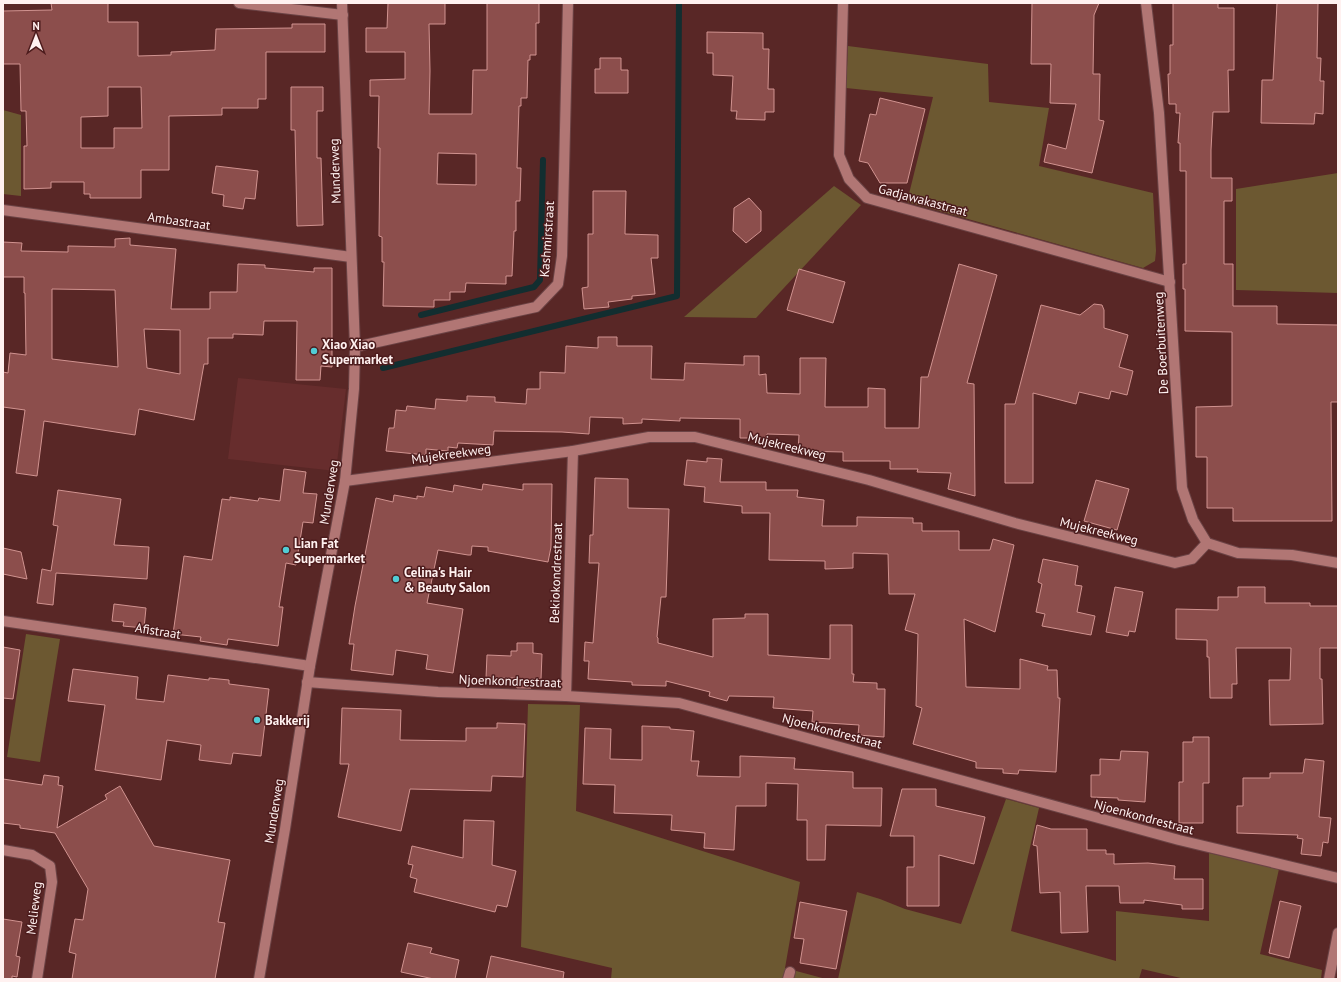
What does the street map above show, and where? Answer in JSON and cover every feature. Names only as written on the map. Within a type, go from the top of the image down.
[{"type":"street","points":[[239,3],[343,15]]},
{"type":"street","name":"Munderweg","points":[[258,979],[285,829],[307,682],[345,481],[354,389],[355,347],[342,3]]},
{"type":"street","name":"Kashmirstraat","points":[[355,347],[536,307],[558,284],[562,256],[568,3]]},
{"type":"street","name":"Gadjawakastraat","points":[[843,3],[838,155],[849,179],[867,198],[1170,282]]},
{"type":"street","name":"De Boerbuitenweg","points":[[1146,3],[1159,113],[1182,488],[1193,520],[1207,543]]},
{"type":"street","name":"Ambastraat","points":[[3,210],[351,257]]},
{"type":"street","name":"Mujekreekweg","points":[[345,481],[573,451],[649,436],[695,437],[869,480],[1015,523],[1175,564],[1192,559],[1207,543]]},
{"type":"street","name":"Bekiokondrestraat","points":[[566,696],[573,451]]},
{"type":"street","points":[[1207,543],[1238,553],[1292,555],[1338,563]]},
{"type":"street","name":"Afistraat","points":[[3,620],[310,666]]},
{"type":"street","name":"Njoenkondrestraat","points":[[307,682],[438,692],[566,696],[679,703],[1179,840],[1338,878]]},
{"type":"street","name":"Melieweg","points":[[3,850],[32,855],[50,866],[52,882],[37,979]]},
{"type":"street","points":[[1329,979],[1338,933]]},
{"type":"shaded area","points":[[848,46],[988,64],[989,102],[1049,108],[1039,166],[1153,193],[1156,251],[1155,261],[1143,268],[907,202],[933,97],[846,88]]},
{"type":"shaded area","points":[[3,110],[21,115],[21,196],[3,194]]},
{"type":"shaded area","points":[[1338,173],[1338,293],[1236,290],[1236,189]]},
{"type":"shaded area","points":[[834,186],[861,205],[756,318],[684,317]]},
{"type":"shaded area","points":[[238,378],[346,389],[336,471],[228,459]]},
{"type":"shaded area","points":[[26,634],[60,639],[40,762],[7,757]]},
{"type":"shaded area","points":[[528,704],[580,705],[576,811],[800,882],[785,968],[826,979],[611,979],[612,968],[521,947]]},
{"type":"shaded area","points":[[1006,799],[1039,808],[1011,931],[1116,961],[1116,911],[1209,921],[1209,853],[1279,869],[1260,954],[1322,970],[1321,979],[1185,979],[1142,969],[1139,979],[838,979],[857,892],[905,909],[961,924]]},
{"type":"building","points":[[51,3],[108,3],[108,22],[138,22],[138,56],[171,55],[171,52],[215,50],[216,29],[292,28],[292,24],[325,24],[325,52],[266,52],[266,99],[258,99],[258,108],[222,108],[222,115],[169,116],[169,170],[141,170],[141,198],[90,198],[90,194],[84,194],[84,182],[51,182],[51,188],[24,189],[24,146],[27,146],[26,111],[21,111],[20,64],[3,64],[3,11],[52,10]],"holes":[[[108,87],[141,87],[142,128],[114,128],[114,148],[81,148],[81,117],[108,116]]]},
{"type":"building","points":[[388,3],[445,3],[445,24],[429,24],[429,114],[472,114],[473,70],[487,70],[487,3],[539,3],[539,23],[536,23],[536,55],[530,55],[530,60],[528,60],[527,98],[521,98],[521,106],[519,106],[517,168],[521,168],[520,201],[516,201],[516,231],[514,231],[512,276],[506,276],[506,284],[466,283],[465,292],[450,292],[450,300],[434,300],[434,307],[383,306],[384,262],[382,262],[382,237],[379,236],[379,96],[370,96],[370,80],[405,79],[405,52],[366,52],[366,28],[387,28]],"holes":[[[438,153],[476,154],[476,185],[437,184]]]},
{"type":"building","points":[[1032,3],[1099,3],[1094,15],[1093,74],[1100,74],[1099,120],[1104,121],[1092,173],[1044,162],[1048,144],[1066,149],[1076,104],[1050,103],[1051,64],[1031,64]]},
{"type":"building","points":[[1173,3],[1218,3],[1218,8],[1234,8],[1234,70],[1228,70],[1229,112],[1213,112],[1211,150],[1211,178],[1232,178],[1232,201],[1224,201],[1224,264],[1233,264],[1233,306],[1277,306],[1277,324],[1338,325],[1338,402],[1331,402],[1332,521],[1233,521],[1233,508],[1207,508],[1207,457],[1196,457],[1196,407],[1232,406],[1232,332],[1185,331],[1185,289],[1183,289],[1183,264],[1186,264],[1186,171],[1180,171],[1180,143],[1178,143],[1180,113],[1176,113],[1176,104],[1169,104],[1168,74],[1170,74],[1170,45],[1173,45]]},
{"type":"building","points":[[1277,3],[1318,3],[1317,58],[1321,58],[1320,81],[1324,81],[1323,114],[1315,113],[1314,124],[1261,123],[1262,80],[1273,80]]},
{"type":"building","points":[[707,32],[763,33],[763,49],[769,49],[768,89],[774,89],[774,112],[765,112],[765,120],[736,119],[737,111],[731,111],[733,76],[713,75],[713,53],[707,53]]},
{"type":"building","points":[[600,58],[621,58],[621,70],[628,70],[628,93],[595,93],[595,69],[600,69]]},
{"type":"building","points":[[291,87],[323,87],[323,111],[317,111],[317,158],[321,158],[323,225],[297,226],[295,130],[291,130]]},
{"type":"building","points":[[880,98],[925,109],[907,183],[880,183],[868,163],[859,161],[870,114],[876,115]]},
{"type":"building","points":[[216,166],[258,171],[255,199],[245,198],[243,209],[223,206],[224,195],[212,193]]},
{"type":"building","points":[[593,191],[626,191],[625,234],[658,235],[658,258],[651,258],[655,294],[632,296],[632,299],[608,302],[609,307],[584,309],[582,288],[588,287],[588,234],[593,234]]},
{"type":"building","points":[[749,198],[761,211],[761,231],[746,243],[733,231],[734,208]]},
{"type":"building","points":[[130,238],[130,245],[176,249],[171,309],[210,309],[210,292],[237,292],[238,264],[265,265],[265,268],[314,272],[314,268],[332,268],[332,367],[321,366],[320,380],[296,380],[297,321],[264,321],[263,335],[233,334],[233,338],[208,338],[208,364],[204,364],[194,420],[139,409],[135,435],[44,421],[37,476],[16,473],[25,410],[3,407],[3,372],[8,373],[10,353],[26,355],[25,293],[24,277],[3,277],[3,242],[22,243],[21,251],[68,252],[68,246],[115,247],[115,239]],"holes":[[[52,289],[115,290],[118,367],[52,359]],[[144,329],[180,330],[180,374],[147,368]]]},
{"type":"building","points":[[959,264],[997,275],[967,383],[974,384],[975,496],[948,489],[951,473],[917,472],[918,469],[890,469],[890,461],[843,461],[843,452],[798,451],[799,435],[767,434],[767,438],[740,438],[740,419],[680,418],[680,421],[642,419],[642,423],[623,424],[623,418],[590,417],[589,434],[494,431],[493,445],[458,443],[457,448],[448,447],[448,451],[426,449],[426,455],[386,451],[389,428],[394,428],[396,410],[406,411],[407,406],[435,409],[436,399],[467,401],[467,396],[495,397],[495,402],[526,404],[527,389],[540,389],[540,372],[565,373],[566,346],[598,348],[598,337],[617,337],[617,346],[652,346],[651,379],[684,380],[685,363],[744,365],[744,356],[759,356],[759,375],[766,374],[767,393],[800,394],[800,358],[826,358],[825,407],[868,407],[868,388],[885,389],[885,428],[919,428],[921,377],[928,377]]},
{"type":"building","points":[[799,269],[845,282],[833,323],[787,310]]},
{"type":"building","points":[[1094,304],[1102,305],[1104,310],[1104,328],[1128,335],[1119,367],[1133,371],[1127,395],[1111,391],[1109,399],[1079,392],[1076,404],[1033,393],[1033,483],[1005,483],[1005,404],[1015,404],[1041,305],[1080,315]]},
{"type":"building","points":[[707,458],[722,459],[720,482],[766,482],[766,490],[798,490],[797,497],[824,500],[822,526],[857,526],[857,517],[913,518],[913,523],[922,523],[922,531],[959,531],[959,550],[990,550],[993,539],[1014,545],[995,632],[964,619],[966,687],[1020,689],[1020,659],[1048,666],[1047,670],[1057,670],[1058,698],[1060,698],[1056,772],[1019,770],[1018,774],[1003,773],[1003,769],[976,768],[976,762],[913,744],[922,708],[916,706],[918,634],[905,630],[915,594],[889,594],[888,554],[853,553],[853,568],[825,569],[825,561],[769,560],[770,513],[742,513],[742,506],[704,502],[705,487],[684,485],[687,460],[707,462]]},
{"type":"building","points":[[284,469],[306,472],[303,493],[317,494],[313,523],[303,522],[296,565],[286,563],[279,607],[283,607],[278,646],[228,639],[227,645],[200,641],[201,637],[173,634],[184,556],[212,560],[222,499],[230,500],[230,497],[258,501],[259,498],[280,501]]},
{"type":"building","points":[[595,478],[628,479],[628,508],[669,509],[666,597],[661,597],[657,637],[658,643],[713,657],[713,619],[745,618],[745,614],[768,614],[768,655],[830,659],[830,625],[852,625],[853,682],[877,683],[877,689],[885,689],[884,737],[858,735],[859,725],[812,722],[813,711],[773,708],[774,697],[729,696],[727,701],[709,696],[710,692],[666,681],[666,686],[632,685],[632,682],[588,679],[589,661],[584,661],[585,642],[593,643],[599,563],[589,563],[590,535],[593,535]]},
{"type":"building","points":[[1096,480],[1129,489],[1117,530],[1084,521]]},
{"type":"building","points":[[483,484],[523,490],[523,484],[552,484],[551,547],[548,562],[488,551],[488,547],[472,546],[471,555],[438,550],[427,603],[463,609],[453,673],[426,669],[428,655],[396,650],[393,675],[351,670],[354,644],[349,644],[376,498],[393,502],[394,495],[417,499],[417,496],[424,497],[426,487],[453,492],[454,485],[482,490]]},
{"type":"building","points":[[58,490],[121,499],[114,545],[149,547],[147,579],[56,573],[53,605],[37,603],[42,569],[51,571],[58,526],[53,525]]},
{"type":"building","points":[[3,548],[21,552],[27,579],[3,574]]},
{"type":"building","points":[[1043,559],[1078,566],[1075,585],[1082,586],[1077,612],[1095,616],[1091,635],[1042,626],[1045,614],[1036,612],[1042,584],[1038,582]]},
{"type":"building","points":[[1115,587],[1143,592],[1135,632],[1129,631],[1128,636],[1106,632]]},
{"type":"building","points":[[1238,587],[1265,587],[1265,603],[1310,603],[1310,606],[1338,606],[1338,648],[1320,648],[1320,679],[1322,679],[1323,724],[1270,725],[1269,680],[1290,680],[1291,648],[1236,648],[1237,684],[1232,684],[1232,698],[1210,698],[1207,640],[1176,639],[1176,609],[1218,610],[1218,597],[1238,597]]},
{"type":"building","points":[[114,604],[146,608],[144,628],[123,626],[124,622],[112,621]]},
{"type":"building","points":[[517,643],[533,643],[533,653],[542,654],[541,679],[532,679],[531,688],[517,688],[517,678],[486,678],[487,655],[511,656],[511,651],[517,651]]},
{"type":"building","points":[[3,647],[20,650],[13,699],[3,698]]},
{"type":"building","points":[[73,669],[138,677],[136,699],[164,702],[168,675],[209,680],[209,678],[229,680],[229,684],[269,689],[261,756],[233,753],[231,764],[199,760],[201,745],[167,740],[161,780],[95,770],[105,705],[68,701]]},
{"type":"building","points":[[342,708],[401,710],[400,740],[466,741],[466,728],[497,728],[497,723],[525,724],[523,777],[492,776],[491,791],[410,789],[401,831],[338,817],[349,764],[340,764]]},
{"type":"building","points":[[642,726],[670,727],[670,729],[694,731],[691,761],[699,761],[697,776],[740,777],[740,756],[795,758],[794,769],[853,772],[853,788],[882,788],[881,826],[826,825],[825,860],[807,860],[807,820],[797,820],[798,784],[766,783],[766,806],[736,806],[734,850],[704,848],[705,833],[671,830],[672,815],[614,813],[615,785],[583,784],[585,728],[611,729],[610,759],[642,760]]},
{"type":"building","points":[[1193,737],[1209,737],[1209,783],[1203,783],[1203,823],[1179,823],[1179,782],[1183,782],[1183,742],[1193,742]]},
{"type":"building","points":[[1121,751],[1148,752],[1145,802],[1118,800],[1118,798],[1091,797],[1091,775],[1100,775],[1100,759],[1120,760]]},
{"type":"building","points":[[1305,759],[1324,761],[1319,817],[1331,818],[1328,843],[1323,842],[1321,856],[1301,854],[1303,839],[1297,838],[1298,835],[1237,833],[1237,806],[1243,806],[1243,778],[1270,778],[1270,773],[1303,773]]},
{"type":"building","points":[[44,775],[59,777],[58,785],[63,786],[57,828],[107,799],[105,795],[120,786],[154,846],[230,860],[218,922],[225,923],[215,979],[72,979],[76,954],[69,952],[75,919],[83,920],[88,889],[55,833],[20,828],[20,825],[3,823],[3,779],[42,785]]},
{"type":"building","points":[[902,789],[936,789],[936,806],[985,817],[974,864],[939,855],[939,906],[907,906],[907,867],[914,867],[914,836],[890,836]]},
{"type":"building","points":[[464,820],[494,821],[492,865],[516,871],[507,907],[497,905],[495,912],[414,892],[417,879],[410,877],[413,865],[408,864],[412,846],[463,858]]},
{"type":"building","points":[[1037,825],[1051,829],[1087,829],[1087,850],[1106,850],[1106,854],[1114,854],[1114,864],[1148,863],[1175,866],[1174,879],[1203,879],[1203,909],[1182,909],[1182,905],[1144,900],[1144,903],[1120,903],[1119,886],[1086,886],[1088,932],[1061,933],[1060,892],[1040,893],[1037,846],[1033,845]]},
{"type":"building","points":[[1280,901],[1301,906],[1289,958],[1269,953]]},
{"type":"building","points":[[800,902],[847,911],[836,969],[800,963],[804,939],[794,938]]},
{"type":"building","points":[[3,919],[22,922],[16,956],[20,957],[17,977],[12,976],[12,979],[3,979]]},
{"type":"building","points":[[408,943],[432,948],[430,953],[459,960],[455,979],[434,979],[401,972]]},
{"type":"building","points":[[491,956],[564,972],[563,979],[486,979]]},
{"type":"waterway","points":[[383,368],[677,296],[679,3]]},
{"type":"waterway","points":[[421,315],[534,287],[540,280],[543,160]]},
{"type":"place","name":"Xiao Xiao Supermarket","points":[[314,351]]},
{"type":"place","name":"Lian Fat Supermarket","points":[[286,550]]},
{"type":"place","name":"Celina's Hair & Beauty Salon","points":[[396,579]]},
{"type":"place","name":"Bakkerij","points":[[257,720]]}]
